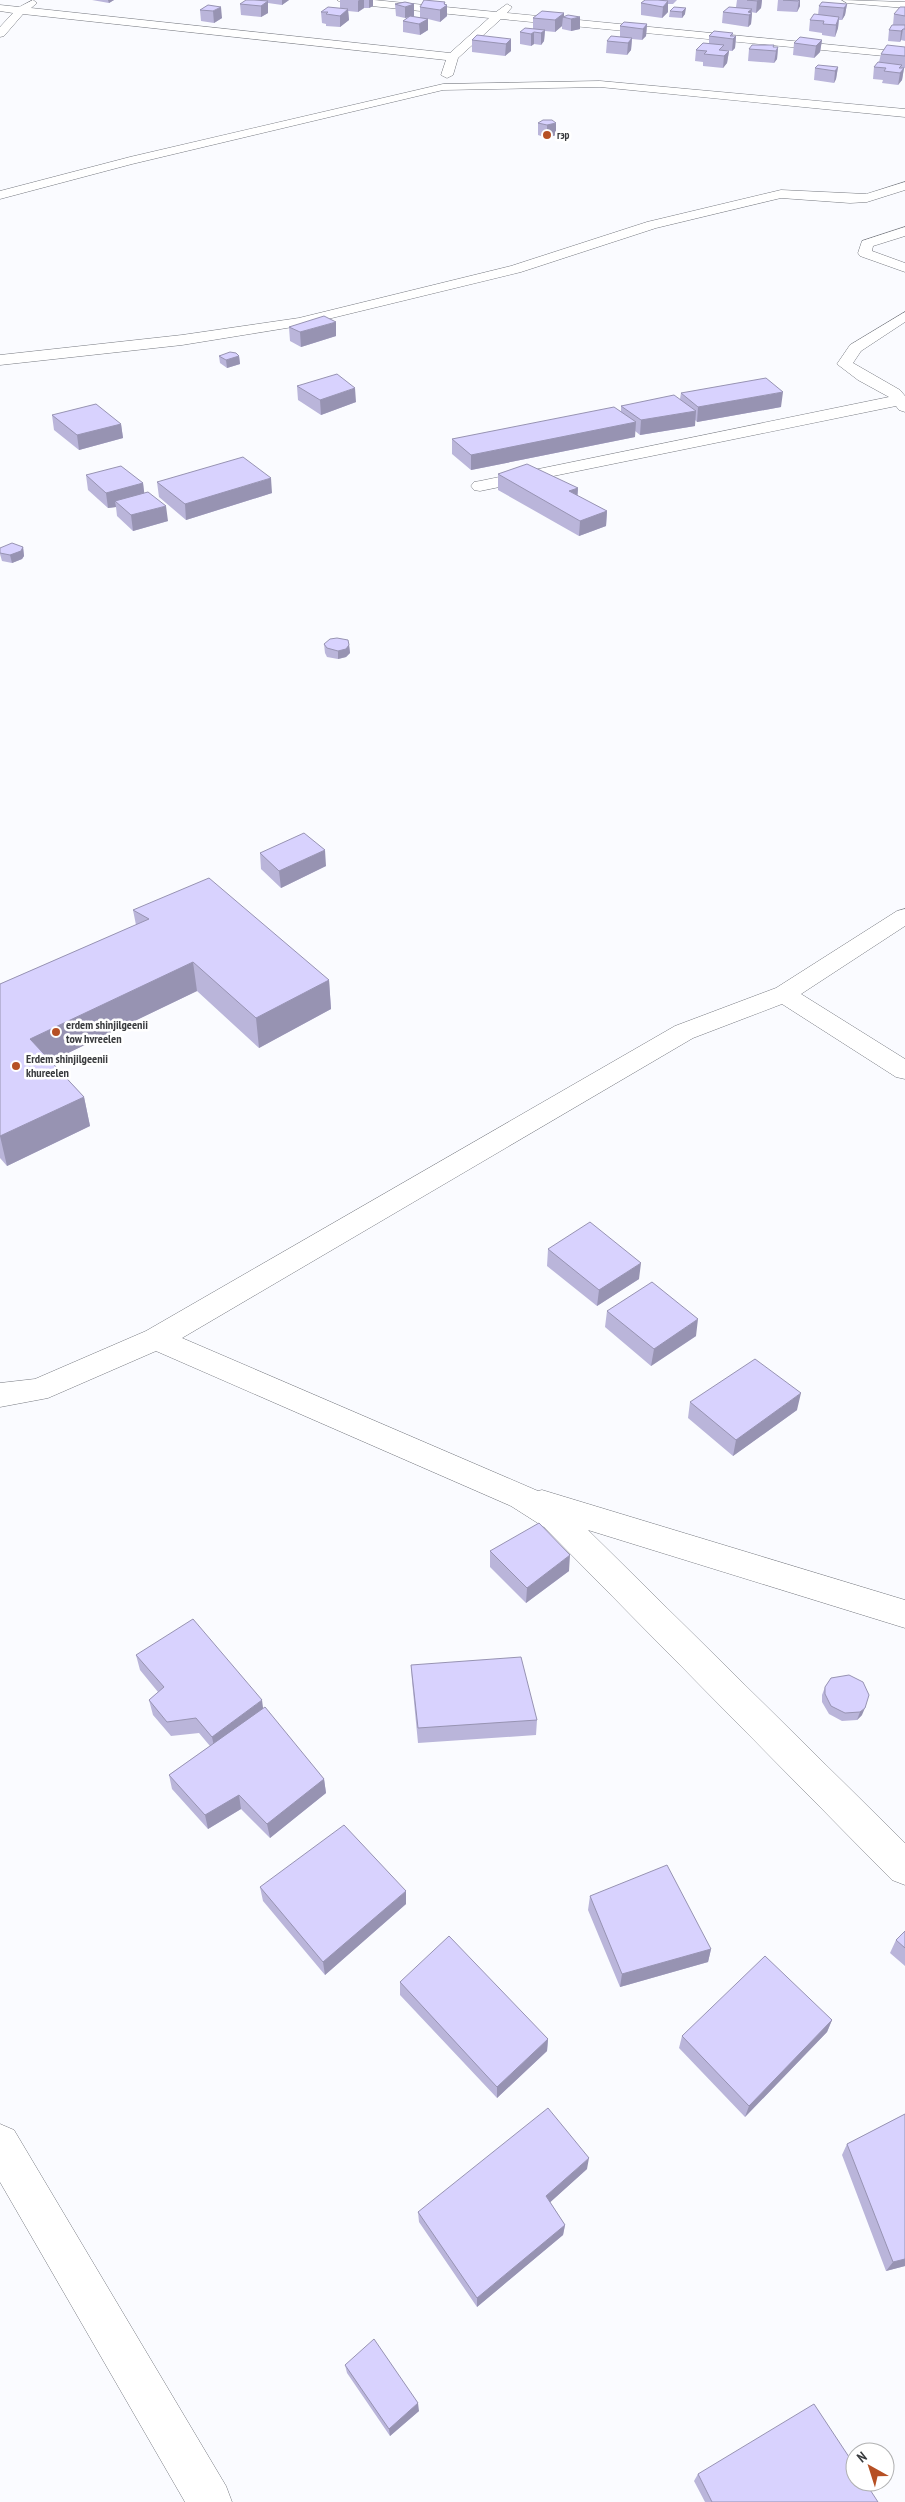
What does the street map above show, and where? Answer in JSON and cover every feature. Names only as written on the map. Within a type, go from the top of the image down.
[{"type":"street","points":[[0,34],[21,10],[38,0]]},
{"type":"street","points":[[342,0],[905,55]]},
{"type":"street","points":[[443,87],[453,57],[516,0]]},
{"type":"street","points":[[846,0],[905,5]]},
{"type":"street","points":[[0,8],[453,57]]},
{"type":"street","points":[[0,195],[130,161],[443,87],[600,84],[905,113]]},
{"type":"street","points":[[0,360],[182,340],[299,322],[516,269],[652,225],[781,194],[850,199],[868,198],[905,186]]},
{"type":"street","points":[[905,230],[867,244],[865,253],[905,268]]},
{"type":"street","points":[[480,486],[902,404],[894,392],[864,377],[845,364],[855,348],[905,316]]},
{"type":"street","points":[[0,1395],[38,1390],[156,1339],[684,1032],[784,994],[905,916]]},
{"type":"street","points":[[784,994],[905,1071]]},
{"type":"street","points":[[156,1339],[522,1497],[905,1614]]},
{"type":"street","points":[[522,1497],[555,1518],[905,1868]]},
{"type":"street","points":[[0,2144],[210,2502]]},
{"type":"building","points":[[246,0],[268,1],[261,6],[240,4]]},
{"type":"building","points":[[424,0],[445,2],[444,4],[447,5],[440,10],[420,7]]},
{"type":"building","points":[[645,0],[668,1],[663,7],[641,3]]},
{"type":"building","points":[[405,2],[414,4],[405,7],[395,4]]},
{"type":"building","points":[[822,2],[847,4],[844,8],[819,6]]},
{"type":"building","points":[[208,5],[221,7],[213,11],[200,10]]},
{"type":"building","points":[[328,7],[348,9],[340,16],[321,12]]},
{"type":"building","points":[[674,7],[686,8],[682,12],[670,11]]},
{"type":"building","points":[[729,7],[752,9],[748,12],[752,13],[749,15],[723,12]]},
{"type":"building","points":[[900,7],[905,7],[905,16],[894,14]]},
{"type":"building","points":[[542,11],[564,13],[555,20],[533,18]]},
{"type":"building","points":[[814,14],[839,17],[836,25],[823,24],[824,21],[810,20]]},
{"type":"building","points":[[568,15],[580,17],[571,19],[563,17]]},
{"type":"building","points":[[410,16],[428,19],[419,24],[403,21]]},
{"type":"building","points":[[624,22],[647,24],[643,29],[620,26]]},
{"type":"building","points":[[892,25],[905,25],[905,29],[901,31],[889,30]]},
{"type":"building","points":[[525,28],[545,30],[541,33],[534,32],[531,34],[520,32]]},
{"type":"building","points":[[714,31],[733,33],[730,36],[736,36],[733,39],[709,36]]},
{"type":"building","points":[[477,35],[511,39],[506,44],[472,40]]},
{"type":"building","points":[[611,36],[632,38],[628,43],[607,41]]},
{"type":"building","points":[[800,37],[822,40],[816,46],[794,43]]},
{"type":"building","points":[[703,43],[724,45],[719,50],[729,51],[724,56],[704,54],[707,51],[696,50]]},
{"type":"building","points":[[752,45],[774,45],[773,47],[778,47],[776,51],[749,49]]},
{"type":"building","points":[[887,45],[905,47],[905,56],[881,54]]},
{"type":"building","points":[[878,62],[902,65],[899,68],[904,68],[900,73],[884,71],[886,68],[874,67]]},
{"type":"building","points":[[818,65],[838,67],[835,71],[815,68]]},
{"type":"building","points":[[543,120],[552,120],[556,123],[547,125],[538,123]]},
{"type":"building","points":[[324,316],[336,322],[300,332],[289,327]]},
{"type":"building","points":[[230,352],[236,353],[239,356],[226,360],[219,356]]},
{"type":"building","points":[[337,374],[355,388],[320,400],[297,386]]},
{"type":"building","points":[[766,378],[783,392],[698,407],[681,393]]},
{"type":"building","points":[[674,395],[696,411],[641,420],[621,406]]},
{"type":"building","points":[[96,404],[121,424],[77,435],[52,415]]},
{"type":"building","points":[[614,407],[636,422],[471,455],[452,439]]},
{"type":"building","points":[[243,457],[271,478],[185,504],[157,482]]},
{"type":"building","points":[[527,464],[578,488],[569,491],[607,511],[580,521],[498,474]]},
{"type":"building","points":[[121,466],[143,483],[106,493],[86,475]]},
{"type":"building","points":[[148,492],[166,506],[131,515],[115,501]]},
{"type":"building","points":[[12,543],[23,547],[21,551],[10,555],[0,553],[0,548]]},
{"type":"building","points":[[330,639],[348,640],[349,645],[346,649],[338,651],[327,648],[324,644]]},
{"type":"building","points":[[304,833],[325,850],[279,871],[260,853]]},
{"type":"building","name":"erdem shinjilgeenii tow hvreelen","points":[[209,878],[329,980],[256,1018],[193,962],[30,1039],[84,1097],[0,1136],[0,984],[149,919],[133,910]]},
{"type":"building","points":[[590,1222],[641,1263],[599,1290],[548,1249]]},
{"type":"building","points":[[652,1282],[698,1319],[654,1349],[607,1311]]},
{"type":"building","points":[[755,1359],[801,1393],[736,1440],[690,1402]]},
{"type":"building","points":[[539,1523],[570,1555],[527,1588],[490,1551]]},
{"type":"building","points":[[193,1619],[262,1700],[212,1737],[196,1718],[167,1722],[149,1700],[164,1687],[136,1655]]},
{"type":"building","points":[[521,1657],[537,1720],[418,1728],[411,1665]]},
{"type":"building","points":[[849,1675],[863,1682],[869,1695],[865,1708],[860,1712],[845,1713],[831,1706],[825,1694],[825,1687],[831,1678]]},
{"type":"building","points":[[265,1707],[324,1779],[267,1824],[239,1795],[205,1815],[169,1775]]},
{"type":"building","points":[[344,1825],[406,1891],[323,1962],[260,1887]]},
{"type":"building","points":[[667,1865],[711,1949],[622,1974],[590,1896]]},
{"type":"building","points":[[905,1931],[905,1948],[896,1940]]},
{"type":"building","points":[[449,1936],[548,2039],[497,2087],[400,1982]]},
{"type":"building","points":[[765,1956],[832,2020],[749,2106],[682,2036]]},
{"type":"building","points":[[548,2108],[589,2158],[546,2196],[565,2225],[477,2298],[418,2212]]},
{"type":"building","points":[[905,2114],[905,2259],[893,2262],[847,2144]]},
{"type":"building","points":[[374,2339],[418,2403],[389,2429],[345,2365]]},
{"type":"building","points":[[814,2404],[845,2451],[845,2492],[872,2492],[878,2502],[712,2502],[698,2474]]},
{"type":"place","name":"гэр","points":[[547,135]]},
{"type":"place","name":"erdem shinjilgeenii tow hvreelen","points":[[56,1032]]},
{"type":"place","name":"Erdem shinjilgeenii khureelen","points":[[16,1066]]}]
